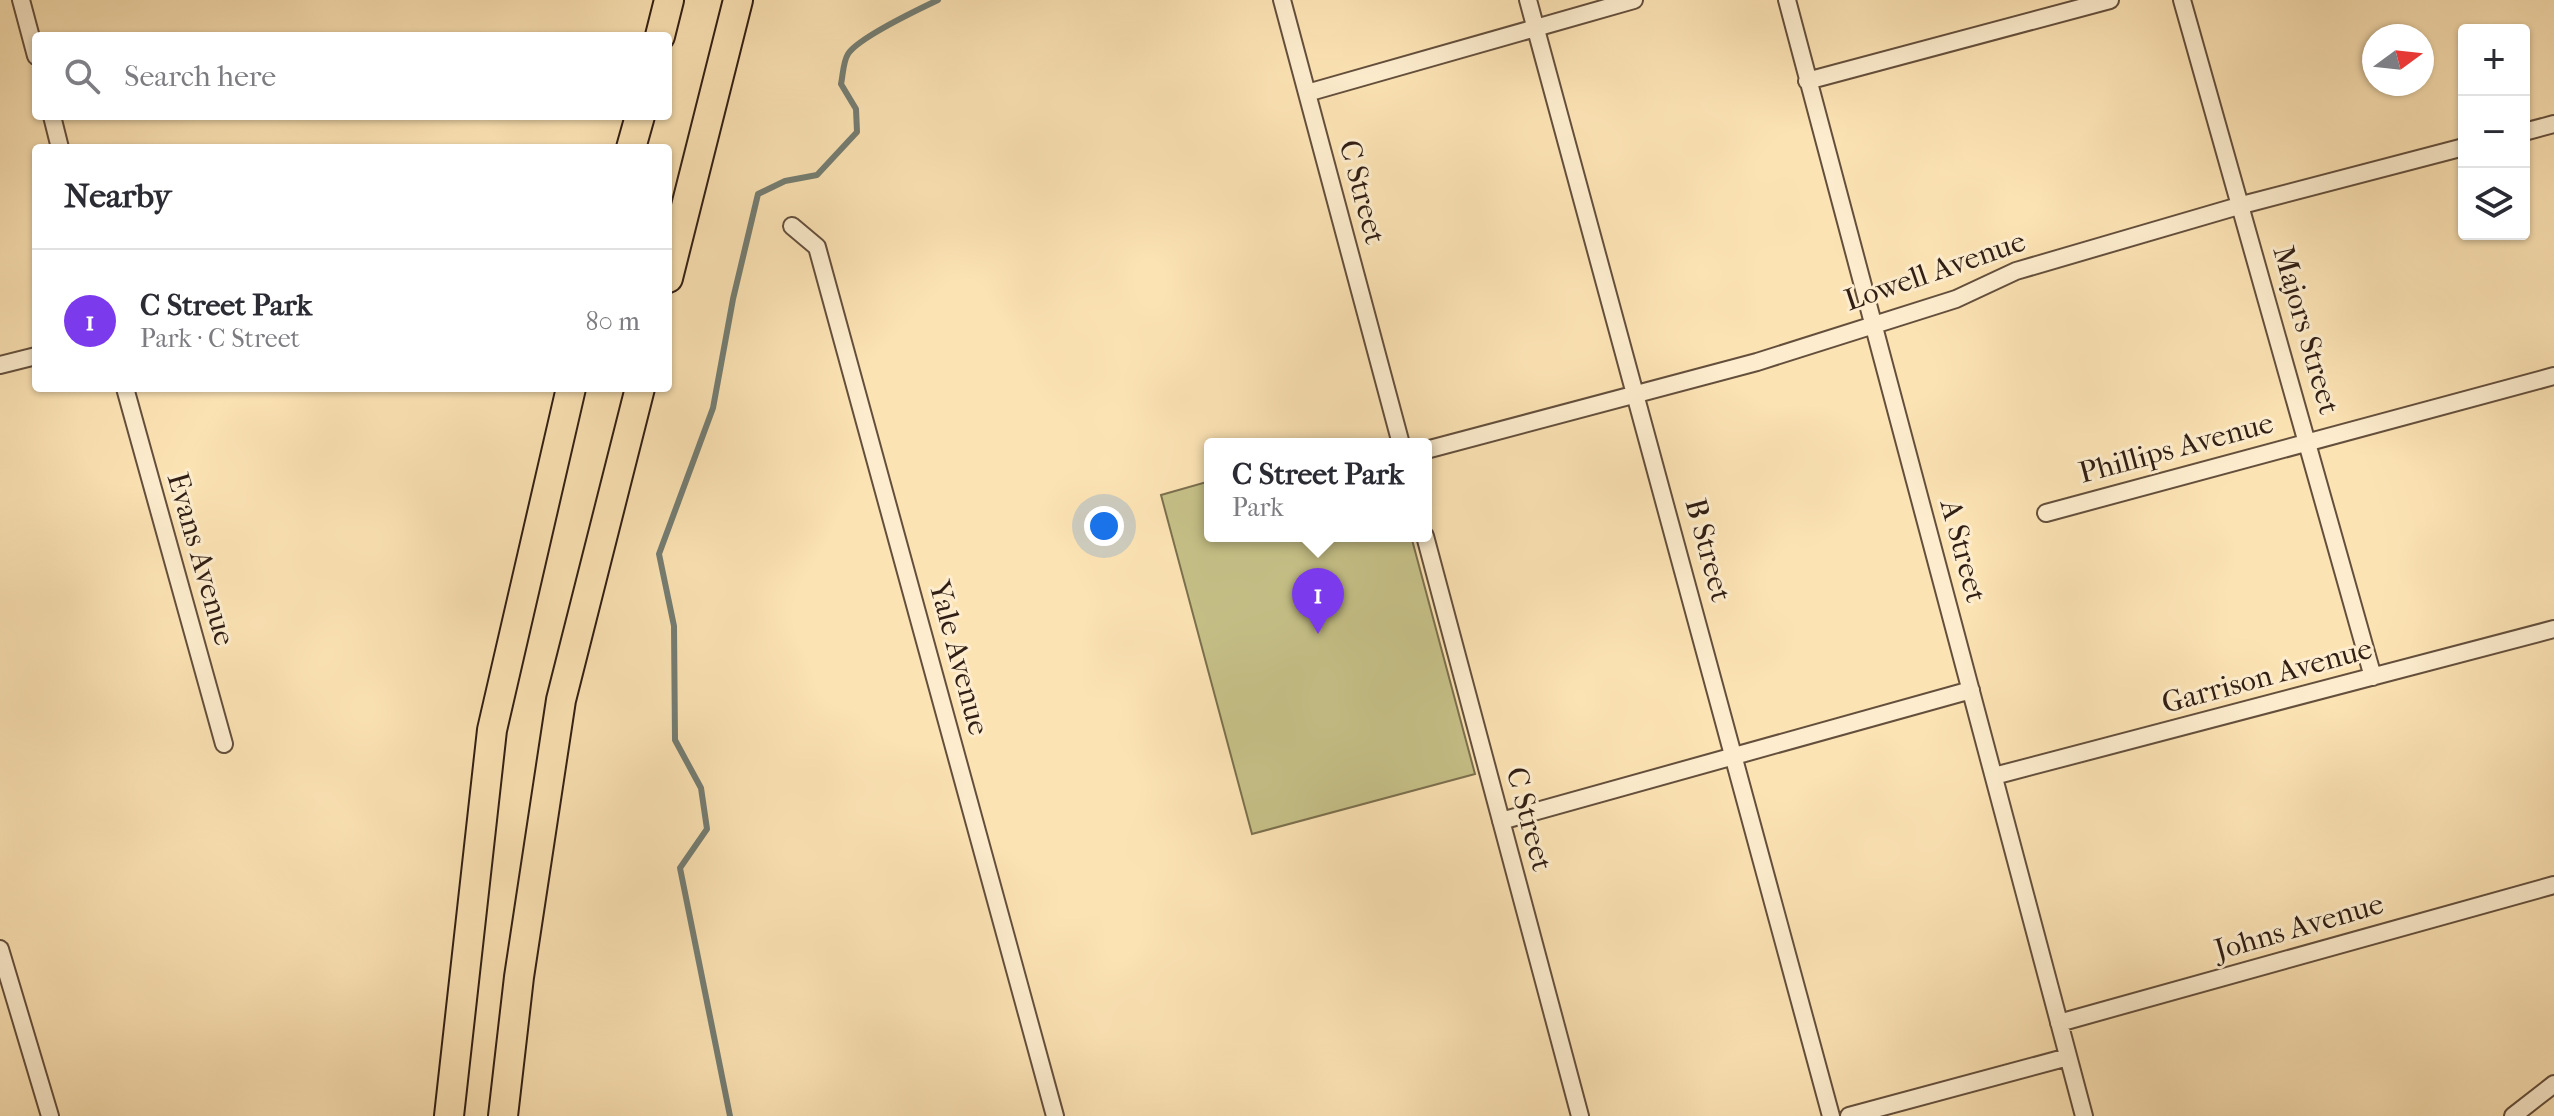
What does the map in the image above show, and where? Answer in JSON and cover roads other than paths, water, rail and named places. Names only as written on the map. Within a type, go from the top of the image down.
[{"type":"highway","points":[[661,32],[669,0]]},
{"type":"highway","points":[[672,262],[738,0]]},
{"type":"highway","points":[[632,144],[639,120]]},
{"type":"highway","points":[[449,1116],[492,730],[570,392]]},
{"type":"highway","points":[[503,1116],[519,977],[561,700],[639,392]]},
{"type":"street","points":[[21,0],[32,41]]},
{"type":"street","name":"C Street","points":[[1282,0],[1399,438]]},
{"type":"street","name":"B Street","points":[[1528,0],[1831,1116]]},
{"type":"street","points":[[1307,93],[1634,0]]},
{"type":"street","name":"A Street","points":[[1787,0],[2084,1116]]},
{"type":"street","points":[[1807,81],[2110,0]]},
{"type":"street","name":"Majors Street","points":[[2182,0],[2373,677]]},
{"type":"street","points":[[53,120],[59,144]]},
{"type":"street","points":[[2530,130],[2554,124]]},
{"type":"street","name":"Lowell Avenue","points":[[1432,448],[1757,362],[1956,299],[2016,271],[2242,205],[2458,149]]},
{"type":"street","name":"Yale Avenue","points":[[792,226],[817,247],[1055,1116]]},
{"type":"street","points":[[0,365],[32,357]]},
{"type":"street","name":"Phillips Avenue","points":[[2046,513],[2554,376]]},
{"type":"street","name":"Evans Avenue","points":[[126,392],[224,744]]},
{"type":"street","name":"C Street","points":[[1427,542],[1580,1116]]},
{"type":"street","name":"Garrison Avenue","points":[[1994,776],[2554,629]]},
{"type":"street","points":[[1501,821],[1971,690]]},
{"type":"street","name":"Johns Avenue","points":[[2059,1023],[2554,885]]},
{"type":"street","points":[[0,949],[50,1116]]},
{"type":"street","points":[[1849,1116],[2068,1057]]},
{"type":"street","points":[[2513,1116],[2554,1084]]},
{"type":"waterway","points":[[730,1116],[680,868],[707,829],[701,788],[675,740],[674,626],[659,554],[713,408],[733,299],[758,194],[785,181],[817,175],[857,132],[856,109],[841,84],[848,54],[876,32],[938,0]]},
{"type":"place","name":"C Street Park","points":[[1318,634]]}]
